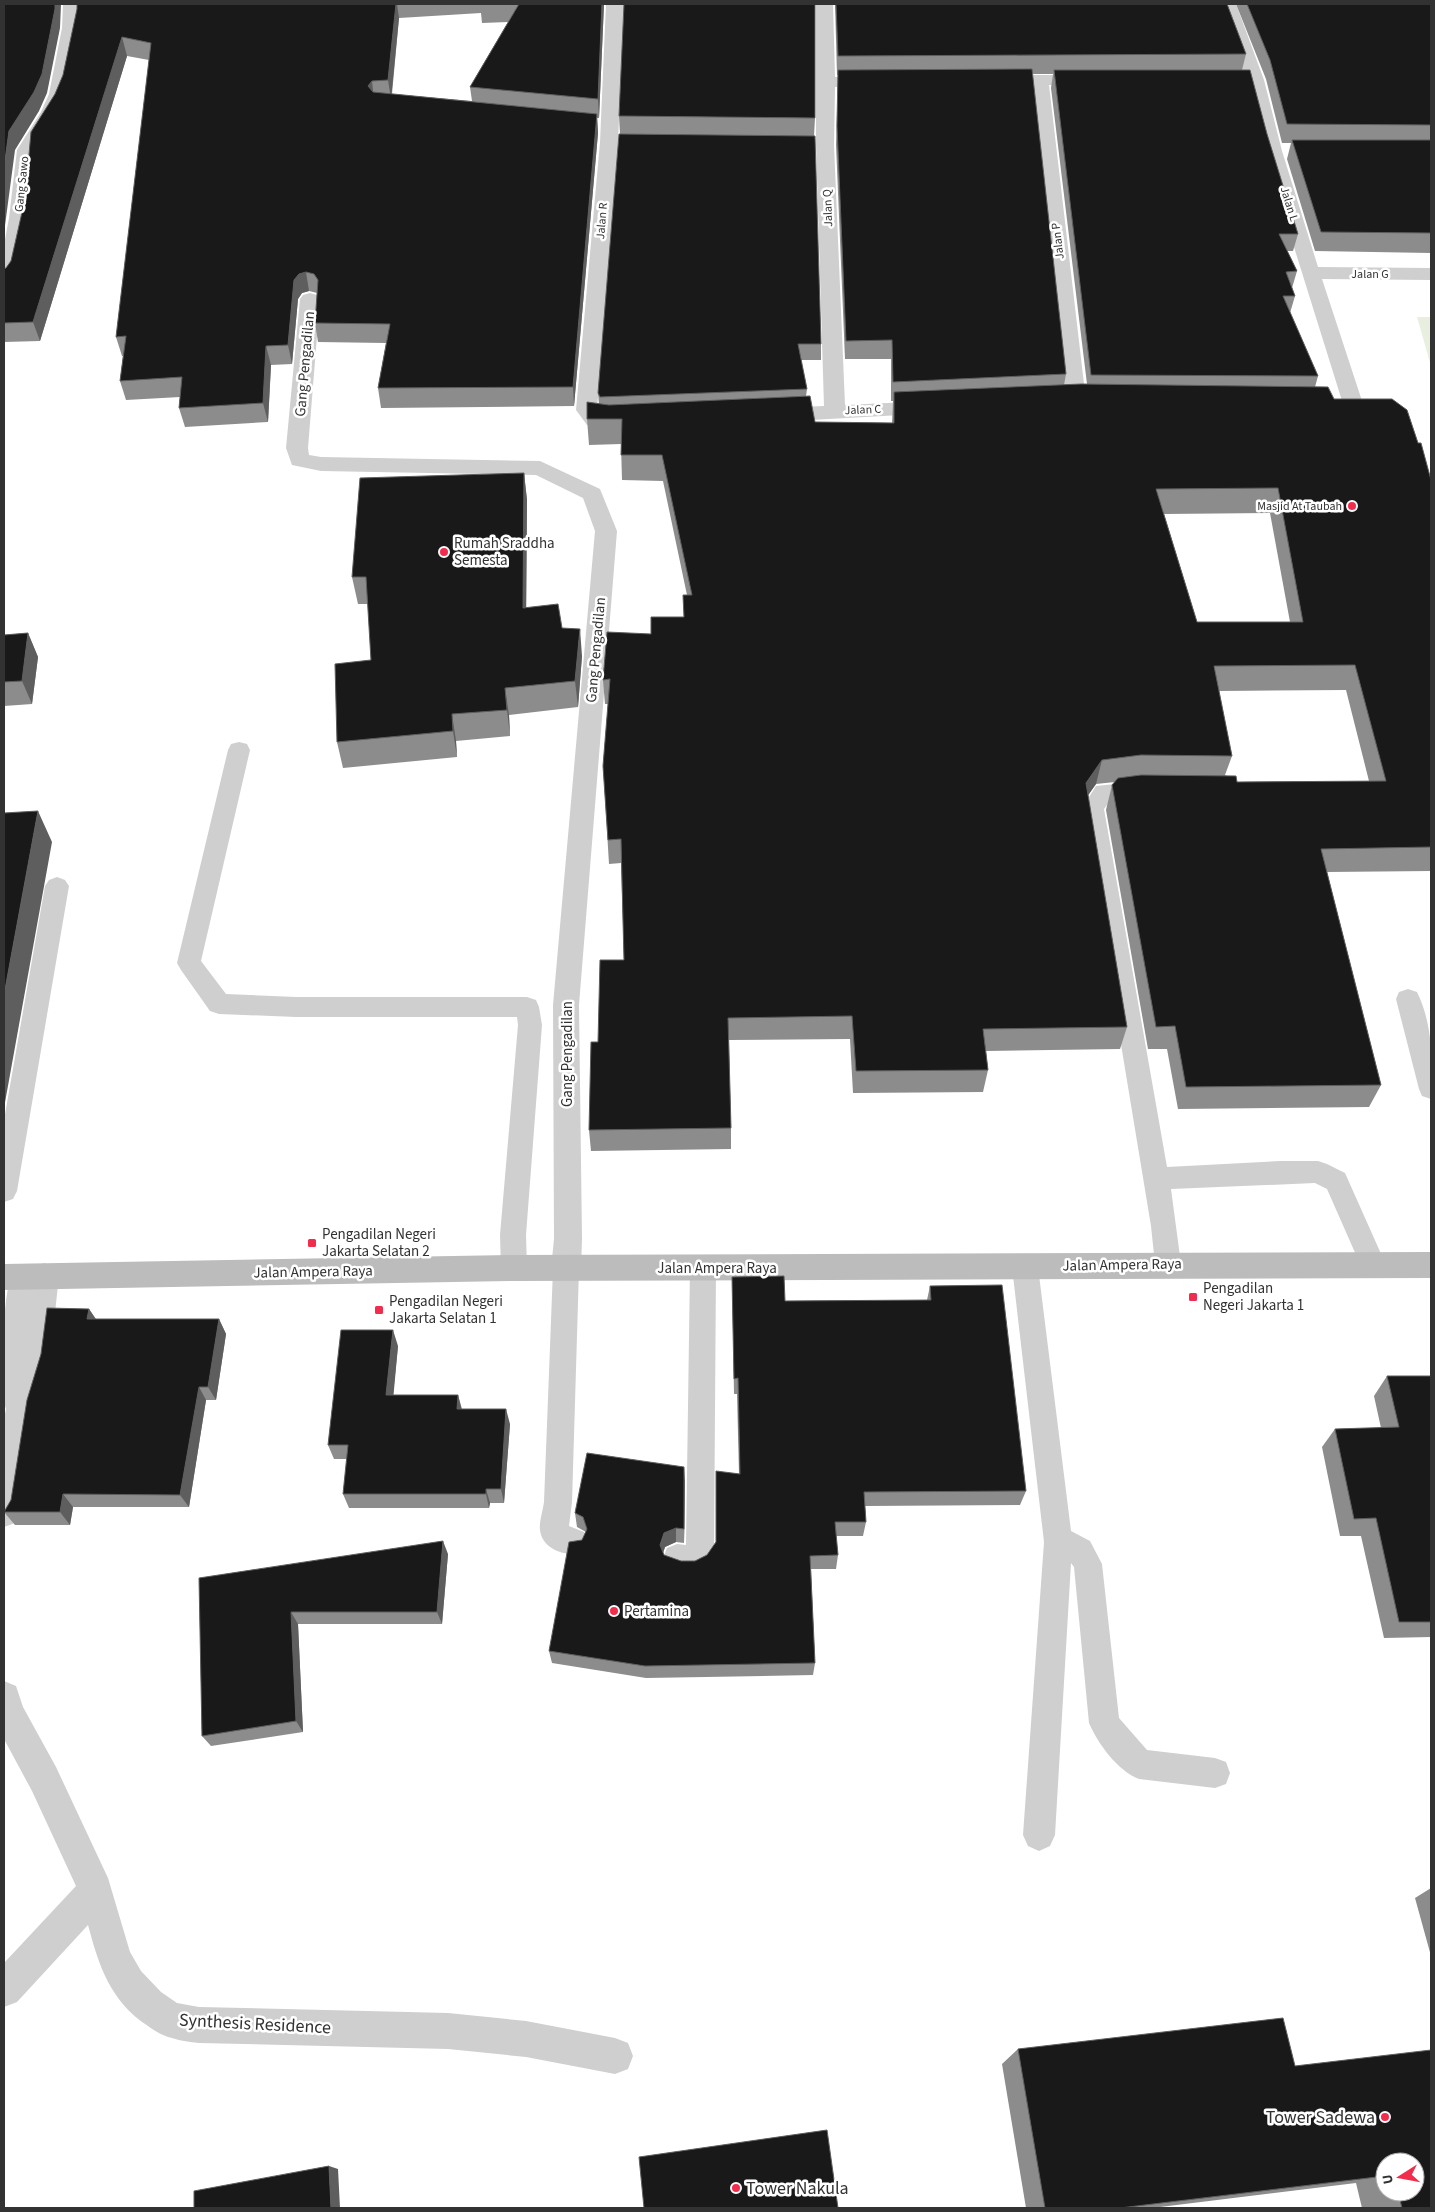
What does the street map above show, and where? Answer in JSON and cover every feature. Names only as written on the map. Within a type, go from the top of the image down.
[{"type":"street","name":"Gang Sawo","points":[[4,282],[6,280],[18,218],[26,150],[50,112],[58,94],[71,28],[72,4]]},
{"type":"street","name":"Jalan R","points":[[615,4],[604,131],[586,410],[594,420],[610,422],[639,421]]},
{"type":"street","name":"Jalan Q","points":[[824,4],[826,82],[817,145],[835,412]]},
{"type":"street","name":"Jalan L","points":[[1228,4],[1255,80],[1273,151],[1352,405]]},
{"type":"street","points":[[981,80],[1108,80]]},
{"type":"street","name":"Jalan P","points":[[1039,80],[1077,402]]},
{"type":"street","points":[[1236,80],[1255,80]]},
{"type":"street","points":[[826,82],[894,81]]},
{"type":"street","points":[[604,131],[628,142]]},
{"type":"street","points":[[1273,151],[1293,151]]},
{"type":"street","name":"Jalan G","points":[[1310,273],[1431,274]]},
{"type":"street","name":"Gang Pengadilan","points":[[310,299],[297,448],[300,460],[321,464],[540,468],[592,494],[606,531],[566,1005],[568,1239],[566,1270]]},
{"type":"street","name":"Jalan C","points":[[752,416],[951,407]]},
{"type":"street","name":"Jalan Ampera Raya","points":[[24,1276],[514,1268],[566,1270],[1025,1267],[1168,1264],[1431,1265]]},
{"type":"street","points":[[4,1512],[20,1413],[34,1368],[24,1276]]},
{"type":"street","name":"Synthesis Residence","points":[[4,1698],[7,1712],[44,1779],[96,1890],[114,1957],[128,1984],[148,2005],[171,2020],[218,2026],[448,2031],[526,2039],[615,2056]]},
{"type":"street","points":[[4,1990],[96,1890]]},
{"type":"lane","points":[[239,750],[189,963],[219,1004],[296,1007],[527,1007],[530,1025],[514,1235],[514,1268]]},
{"type":"lane","points":[[1162,789],[1104,792],[1093,808],[1156,1179],[1168,1264]]},
{"type":"lane","points":[[4,1191],[58,886]]},
{"type":"lane","points":[[1408,999],[1431,1089]]},
{"type":"lane","points":[[1156,1179],[1280,1172],[1318,1172],[1336,1181],[1356,1221],[1373,1265]]},
{"type":"lane","points":[[1025,1267],[1058,1542],[1039,1835]]},
{"type":"lane","points":[[677,1558],[695,1560],[700,1555],[703,1268]]},
{"type":"lane","points":[[566,1270],[558,1502],[554,1530],[562,1539],[574,1542]]},
{"type":"lane","points":[[1058,1542],[1070,1542],[1084,1555],[1088,1564],[1106,1727],[1139,1764],[1215,1774]]},
{"type":"green space","points":[[1417,317],[1431,317],[1431,366]]},
{"type":"building","points":[[4,4],[55,4],[55,9],[42,74],[34,92],[9,131],[4,168]]},
{"type":"building","points":[[77,4],[396,4],[388,80],[372,81],[368,86],[373,92],[597,114],[573,387],[378,388],[390,324],[315,323],[318,280],[314,274],[306,272],[299,274],[294,280],[288,345],[266,346],[263,403],[179,408],[182,377],[120,381],[126,336],[116,337],[151,43],[122,37],[33,322],[4,323],[4,269],[11,261],[25,199],[31,132],[55,94],[63,75]]},
{"type":"building","points":[[519,4],[602,4],[598,99],[470,87]]},
{"type":"building","points":[[624,4],[815,4],[815,118],[619,116]]},
{"type":"building","points":[[836,4],[1227,4],[1246,54],[838,56]]},
{"type":"building","points":[[1247,4],[1431,4],[1431,125],[1287,124],[1270,60]]},
{"type":"building","points":[[1032,69],[1066,374],[893,382],[892,340],[846,341],[837,126],[838,70]]},
{"type":"building","points":[[1054,70],[1250,70],[1267,134],[1298,234],[1279,234],[1297,271],[1286,272],[1295,296],[1283,296],[1318,376],[1091,375]]},
{"type":"building","points":[[619,134],[815,136],[821,344],[798,344],[807,389],[600,397],[598,393]]},
{"type":"building","points":[[1292,140],[1431,140],[1431,233],[1321,232]]},
{"type":"building","points":[[1081,384],[1328,387],[1334,399],[1392,399],[1407,410],[1418,443],[1421,443],[1431,480],[1431,847],[1321,849],[1381,1085],[1186,1087],[1175,1026],[1156,1027],[1112,785],[1118,778],[1141,775],[1236,776],[1237,782],[1386,781],[1355,665],[1214,666],[1232,756],[1141,755],[1102,760],[1086,783],[1127,1027],[983,1029],[988,1070],[856,1071],[852,1016],[728,1018],[731,1128],[589,1130],[591,1042],[598,1042],[600,960],[624,960],[621,839],[608,840],[603,766],[610,679],[603,680],[607,632],[651,634],[651,617],[684,617],[683,595],[692,595],[662,455],[621,455],[622,419],[587,419],[587,402],[609,405],[810,396],[815,422],[894,423],[894,392]],"holes":[[[1278,488],[1303,622],[1197,622],[1156,489]]]},
{"type":"building","points":[[524,473],[523,608],[558,604],[562,628],[580,629],[575,681],[505,688],[507,710],[452,714],[453,731],[337,742],[335,664],[371,660],[366,577],[352,577],[360,478]]},
{"type":"building","points":[[28,633],[22,681],[4,682],[4,635]]},
{"type":"building","points":[[38,811],[4,995],[4,813]]},
{"type":"building","points":[[784,1276],[785,1301],[931,1300],[930,1286],[1002,1285],[1026,1491],[864,1492],[866,1522],[835,1522],[838,1555],[810,1556],[815,1663],[645,1666],[549,1651],[569,1542],[582,1540],[587,1529],[583,1517],[575,1513],[587,1453],[684,1467],[684,1529],[676,1528],[664,1533],[660,1545],[664,1555],[681,1561],[695,1561],[707,1555],[716,1542],[716,1471],[740,1474],[738,1378],[734,1379],[732,1277]]},
{"type":"building","points":[[47,1308],[89,1309],[87,1319],[219,1319],[208,1387],[199,1387],[180,1495],[63,1494],[60,1512],[4,1512],[11,1500],[27,1400],[41,1354]]},
{"type":"building","points":[[341,1330],[393,1330],[386,1395],[458,1395],[457,1409],[506,1409],[501,1489],[486,1489],[486,1494],[343,1494],[348,1445],[328,1445]]},
{"type":"building","points":[[1387,1376],[1431,1376],[1431,1622],[1399,1622],[1376,1518],[1354,1519],[1335,1429],[1399,1427]]},
{"type":"building","points":[[443,1541],[437,1612],[291,1612],[296,1721],[202,1736],[199,1578]]},
{"type":"building","points":[[1283,2018],[1295,2066],[1431,2050],[1431,2208],[1402,2208],[1400,2202],[1425,2202],[1425,2152],[1375,2152],[1375,2177],[1120,2208],[1045,2208],[1018,2049]]},
{"type":"building","name":"Tower Nakula","points":[[827,2130],[838,2208],[644,2208],[639,2157]]},
{"type":"building","points":[[329,2166],[331,2208],[194,2208],[194,2191]]},
{"type":"place","name":"Masjid At Taubah","points":[[1352,506]]},
{"type":"place","name":"Rumah Sraddha Semesta","points":[[444,552]]},
{"type":"place","name":"Pengadilan Negeri Jakarta Selatan 2","points":[[312,1243]]},
{"type":"place","name":"Pengadilan Negeri Jakarta 1","points":[[1193,1297]]},
{"type":"place","name":"Pengadilan Negeri Jakarta Selatan 1","points":[[379,1310]]},
{"type":"place","name":"Pertamina","points":[[614,1611]]},
{"type":"place","name":"Tower Sadewa","points":[[1385,2117]]},
{"type":"place","name":"Tower Nakula","points":[[736,2188]]}]
